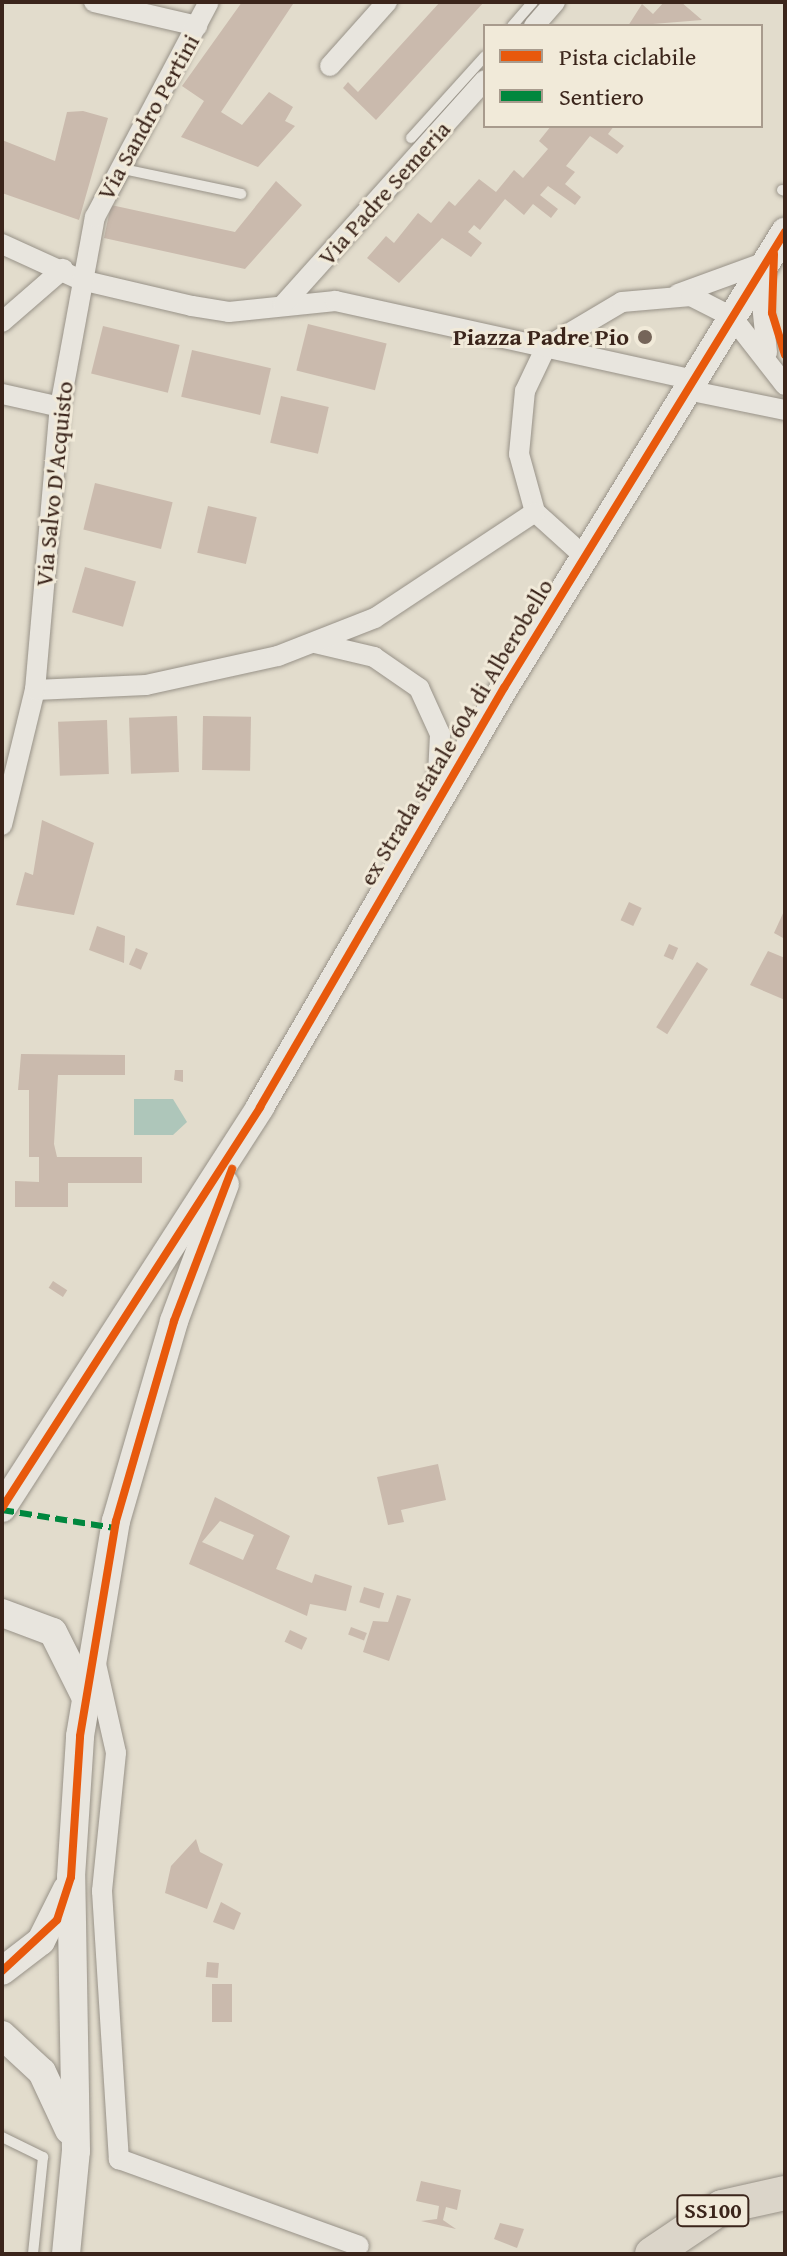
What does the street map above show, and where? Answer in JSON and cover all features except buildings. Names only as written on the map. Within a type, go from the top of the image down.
[{"type":"highway","name":"SS100","points":[[652,2254],[722,2207],[785,2193]]},
{"type":"main road","name":"ex Strada statale 604 di Alberobello","points":[[2,1508],[260,1107],[436,803],[785,232]]},
{"type":"main road","name":"ex Strada statale 604 di Alberobello","points":[[66,2254],[76,2100],[71,1877],[93,1652],[144,1417],[216,1205],[260,1107]]},
{"type":"main road","points":[[2,1613],[53,1632],[86,1701]]},
{"type":"main road","points":[[2,1971],[57,1920],[71,1877]]},
{"type":"main road","name":"ex Strada statale 604 di Alberobello","points":[[2,2035],[42,2072],[68,2125],[70,2221]]},
{"type":"street","points":[[94,2],[197,26]]},
{"type":"street","name":"Via Sandro Pertini","points":[[72,274],[116,167],[209,2]]},
{"type":"street","points":[[330,66],[387,2]]},
{"type":"street","points":[[536,24],[555,2]]},
{"type":"street","name":"Via Padre Semeria","points":[[283,305],[483,82]]},
{"type":"street","points":[[2,244],[72,274],[229,312],[335,301],[546,347],[785,410]]},
{"type":"street","points":[[585,557],[535,512],[517,442],[525,391],[546,347],[622,302],[678,294],[763,268],[768,357]]},
{"type":"street","points":[[2,322],[72,274]]},
{"type":"street","name":"Via Salvo D'Acquisto","points":[[2,825],[35,690],[72,274]]},
{"type":"street","points":[[678,294],[732,317],[768,357],[785,385]]},
{"type":"street","points":[[2,394],[60,407]]},
{"type":"street","points":[[35,690],[177,680],[314,643],[418,594],[535,512]]},
{"type":"street","points":[[314,643],[374,657],[419,688],[440,734],[436,803]]},
{"type":"street","points":[[93,1652],[116,1753],[102,1891],[119,2159],[359,2246]]},
{"type":"lane","points":[[514,24],[533,2]]},
{"type":"lane","points":[[411,138],[483,58]]},
{"type":"lane","points":[[116,167],[241,194]]},
{"type":"lane","points":[[2,2137],[43,2157],[33,2254]]},
{"type":"shaded area","points":[[134,1099],[173,1099],[187,1122],[173,1135],[134,1135]]},
{"type":"marked path","points":[[2,1510],[115,1528]]},
{"type":"cycle path","points":[[2,1508],[260,1107],[504,688],[785,232]]},
{"type":"cycle path","points":[[774,254],[772,313],[785,355]]},
{"type":"cycle path","points":[[2,1971],[57,1920],[71,1877],[80,1736],[116,1521],[174,1321],[232,1169]]},
{"type":"place","name":"Piazza Padre Pio","points":[[645,337]]}]
